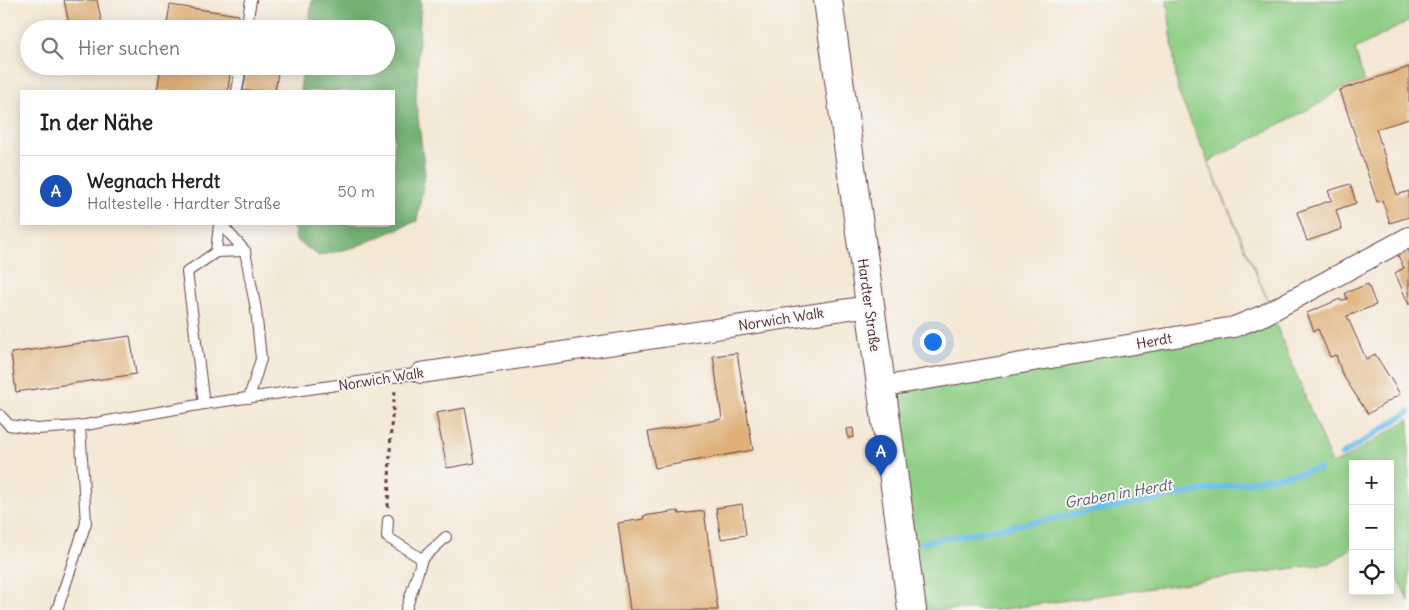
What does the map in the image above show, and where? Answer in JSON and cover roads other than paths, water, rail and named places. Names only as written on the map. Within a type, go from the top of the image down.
[{"type":"main road","name":"Hardter Straße","points":[[828,0],[912,610]]},
{"type":"street","name":"Herdt","points":[[880,388],[1234,327],[1264,315],[1409,237]]},
{"type":"street","name":"Norwich Walk","points":[[421,373],[869,306]]},
{"type":"lane","points":[[248,20],[251,0]]},
{"type":"lane","points":[[238,90],[240,75]]},
{"type":"lane","points":[[216,252],[220,225]]},
{"type":"lane","points":[[221,225],[245,251],[256,310],[260,359],[250,398]]},
{"type":"lane","points":[[204,404],[187,272],[216,252],[245,251]]},
{"type":"lane","name":"Norwich Walk","points":[[0,415],[9,425],[37,429],[80,426],[204,404],[421,373]]},
{"type":"lane","points":[[57,610],[86,523],[80,426]]},
{"type":"lane","points":[[388,520],[387,537],[422,559]]},
{"type":"lane","points":[[406,610],[422,559],[446,537]]},
{"type":"waterway","name":"Graben in Herdt","points":[[1342,455],[1409,412]]},
{"type":"waterway","name":"Graben in Herdt","points":[[921,543],[1319,469]]},
{"type":"place","name":"Wegnach Herdt","points":[[881,476]]}]
